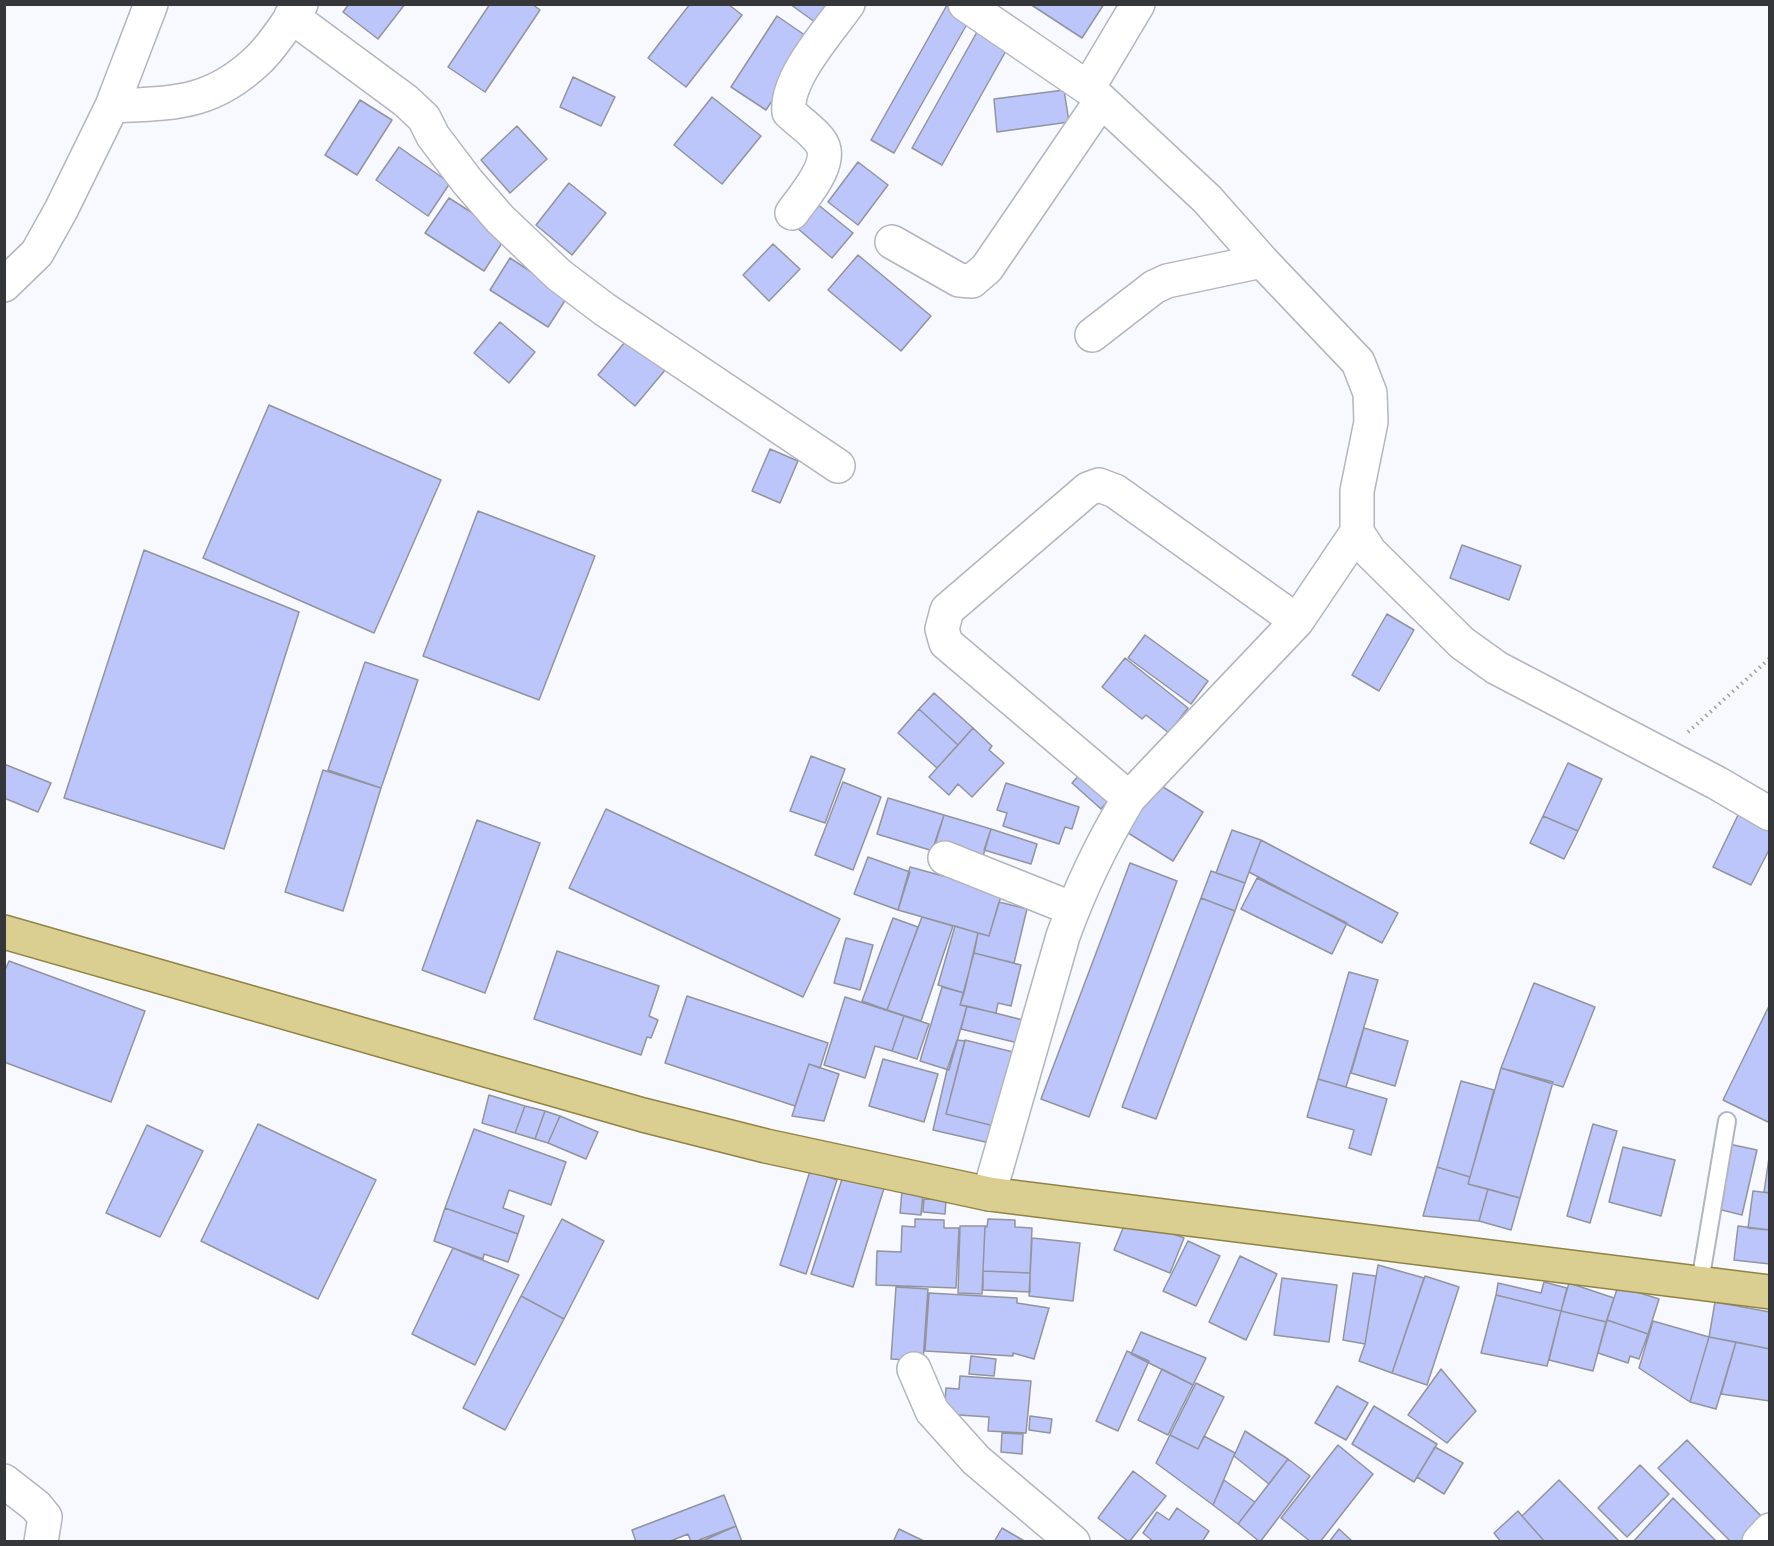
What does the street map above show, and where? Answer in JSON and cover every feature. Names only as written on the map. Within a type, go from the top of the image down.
[{"type":"main road","points":[[4,932],[643,1115],[766,1146],[989,1194],[1770,1292]]},
{"type":"street","points":[[4,285],[37,253],[112,106],[151,4]]},
{"type":"street","points":[[792,213],[822,166],[825,153],[822,144],[789,112],[787,99],[807,62],[848,4]]},
{"type":"street","points":[[965,4],[1095,94],[1207,198],[1262,261],[1358,362],[1370,393],[1371,422],[1357,492],[1357,532],[1370,552],[1462,643],[1527,686],[1663,754],[1756,804],[1770,814]]},
{"type":"street","points":[[892,242],[959,280],[972,281],[987,268],[1095,94],[1138,4]]},
{"type":"street","points":[[112,106],[201,98],[233,80],[259,59],[296,10],[424,118],[433,136],[467,181],[500,219],[558,275],[604,309],[838,466]]},
{"type":"street","points":[[1092,335],[1154,287],[1167,281],[1262,261]]},
{"type":"street","points":[[1129,798],[946,643],[942,628],[947,610],[1088,489],[1099,484],[1115,491],[1297,621]]},
{"type":"street","points":[[989,1194],[1073,909],[1129,798],[1297,621],[1357,532]]},
{"type":"street","points":[[945,858],[1073,909]]},
{"type":"street","points":[[914,1369],[932,1411],[976,1460],[1073,1542]]},
{"type":"street","points":[[4,1481],[36,1506],[45,1517],[41,1542]]},
{"type":"street","points":[[1759,1542],[1770,1530]]},
{"type":"lane","points":[[1700,1282],[1728,1121]]},
{"type":"path","points":[[1663,754],[1770,658]]},
{"type":"building","points":[[349,4],[405,4],[378,39],[343,12]]},
{"type":"building","points":[[490,4],[532,4],[540,10],[485,92],[448,67]]},
{"type":"building","points":[[690,4],[728,4],[742,15],[686,87],[648,58]]},
{"type":"building","points":[[790,4],[839,4],[823,28]]},
{"type":"building","points":[[1030,4],[1104,4],[1082,38]]},
{"type":"building","points":[[947,5],[971,17],[894,153],[871,140]]},
{"type":"building","points":[[777,16],[812,40],[766,110],[731,87]]},
{"type":"building","points":[[977,32],[1007,49],[942,165],[912,148]]},
{"type":"building","points":[[573,77],[615,97],[601,126],[560,107]]},
{"type":"building","points":[[1064,90],[1069,122],[997,132],[994,99]]},
{"type":"building","points":[[712,97],[761,136],[722,184],[674,145]]},
{"type":"building","points":[[360,100],[392,120],[357,175],[325,155]]},
{"type":"building","points":[[517,126],[547,159],[510,193],[481,160]]},
{"type":"building","points":[[399,147],[450,183],[428,216],[376,180]]},
{"type":"building","points":[[858,162],[888,185],[858,225],[828,202]]},
{"type":"building","points":[[569,183],[606,213],[572,255],[536,225]]},
{"type":"building","points":[[449,198],[507,235],[484,271],[425,233]]},
{"type":"building","points":[[816,203],[853,233],[832,258],[796,227]]},
{"type":"building","points":[[773,244],[800,269],[769,301],[743,275]]},
{"type":"building","points":[[858,255],[931,316],[901,351],[828,290]]},
{"type":"building","points":[[510,258],[568,296],[548,327],[490,290]]},
{"type":"building","points":[[500,322],[535,352],[509,383],[474,353]]},
{"type":"building","points":[[629,337],[666,369],[635,406],[598,375]]},
{"type":"building","points":[[269,405],[441,480],[374,633],[203,558]]},
{"type":"building","points":[[770,449],[798,461],[780,503],[752,491]]},
{"type":"building","points":[[478,511],[595,556],[539,700],[423,656]]},
{"type":"building","points":[[1462,545],[1521,566],[1509,600],[1450,578]]},
{"type":"building","points":[[144,550],[299,612],[224,849],[64,798]]},
{"type":"building","points":[[1387,614],[1414,630],[1379,691],[1352,675]]},
{"type":"building","points":[[1145,635],[1208,681],[1191,704],[1128,658]]},
{"type":"building","points":[[1125,658],[1188,708],[1169,733],[1146,715],[1142,719],[1102,687]]},
{"type":"building","points":[[365,662],[418,680],[381,788],[328,770]]},
{"type":"building","points":[[934,693],[973,728],[958,745],[919,709]]},
{"type":"building","points":[[919,709],[958,745],[937,768],[898,733]]},
{"type":"building","points":[[973,728],[992,746],[989,750],[1004,763],[972,797],[958,784],[949,795],[929,777]]},
{"type":"building","points":[[811,756],[845,769],[825,823],[790,811]]},
{"type":"building","points":[[1568,763],[1602,779],[1578,831],[1543,816]]},
{"type":"building","points":[[4,764],[51,783],[38,812],[4,798]]},
{"type":"building","points":[[1085,769],[1114,794],[1101,809],[1072,783]]},
{"type":"building","points":[[323,770],[381,788],[343,911],[285,892]]},
{"type":"building","points":[[843,782],[881,797],[853,870],[815,855]]},
{"type":"building","points":[[1155,782],[1203,812],[1173,861],[1125,831]]},
{"type":"building","points":[[1006,783],[1079,807],[1072,829],[1065,827],[1059,844],[1003,826],[1007,813],[997,810]]},
{"type":"building","points":[[888,798],[944,815],[933,851],[877,834]]},
{"type":"building","points":[[606,809],[840,919],[803,997],[569,888]]},
{"type":"building","points":[[1740,811],[1770,826],[1770,848],[1751,885],[1713,867]]},
{"type":"building","points":[[944,815],[991,829],[981,863],[933,848]]},
{"type":"building","points":[[1543,816],[1578,831],[1564,859],[1530,843]]},
{"type":"building","points":[[477,820],[540,843],[485,993],[422,970]]},
{"type":"building","points":[[991,829],[1037,844],[1031,864],[984,850]]},
{"type":"building","points":[[1232,830],[1261,840],[1245,883],[1216,873]]},
{"type":"building","points":[[1261,840],[1398,913],[1382,943],[1249,872]]},
{"type":"building","points":[[868,857],[910,872],[898,910],[854,894]]},
{"type":"building","points":[[1130,863],[1177,881],[1089,1117],[1041,1099]]},
{"type":"building","points":[[946,866],[1002,893],[989,936],[898,910],[910,867],[943,876]]},
{"type":"building","points":[[1211,871],[1245,883],[1235,911],[1201,898]]},
{"type":"building","points":[[1257,878],[1347,923],[1332,954],[1241,909]]},
{"type":"building","points":[[1201,898],[1235,911],[1156,1119],[1122,1107]]},
{"type":"building","points":[[999,902],[1027,909],[1014,963],[974,953],[978,933],[989,936]]},
{"type":"building","points":[[922,917],[953,926],[921,1021],[887,1010]]},
{"type":"building","points":[[893,918],[918,927],[887,1010],[862,1001]]},
{"type":"building","points":[[955,926],[978,933],[964,993],[938,985]]},
{"type":"building","points":[[846,938],[873,945],[860,990],[834,983]]},
{"type":"building","points":[[557,951],[659,986],[649,1016],[658,1020],[651,1038],[647,1037],[641,1055],[534,1019]]},
{"type":"building","points":[[974,953],[1021,965],[1011,1006],[998,1003],[996,1013],[960,1005]]},
{"type":"building","points":[[9,961],[145,1011],[111,1102],[4,1062],[4,972]]},
{"type":"building","points":[[1349,972],[1378,980],[1346,1087],[1318,1079]]},
{"type":"building","points":[[1534,983],[1595,1007],[1563,1087],[1501,1068]]},
{"type":"building","points":[[942,987],[964,993],[960,1005],[967,1006],[949,1070],[920,1061]]},
{"type":"building","points":[[687,996],[828,1043],[820,1068],[809,1064],[795,1106],[665,1063]]},
{"type":"building","points":[[845,997],[904,1016],[892,1051],[875,1046],[865,1078],[824,1065]]},
{"type":"building","points":[[1770,1004],[1770,1123],[1723,1100]]},
{"type":"building","points":[[967,1006],[1023,1020],[1018,1043],[961,1029]]},
{"type":"building","points":[[904,1016],[929,1024],[917,1059],[892,1051]]},
{"type":"building","points":[[1364,1028],[1408,1041],[1395,1086],[1351,1073]]},
{"type":"building","points":[[957,1040],[965,1041],[946,1114],[998,1127],[994,1144],[933,1130],[947,1070]]},
{"type":"building","points":[[965,1040],[1017,1053],[998,1127],[946,1114]]},
{"type":"building","points":[[883,1059],[938,1074],[924,1122],[869,1106]]},
{"type":"building","points":[[809,1064],[839,1074],[824,1121],[792,1116]]},
{"type":"building","points":[[1501,1068],[1553,1082],[1520,1198],[1468,1184]]},
{"type":"building","points":[[1318,1079],[1387,1099],[1371,1155],[1349,1148],[1354,1130],[1307,1117]]},
{"type":"building","points":[[1461,1081],[1494,1090],[1470,1177],[1437,1167]]},
{"type":"building","points":[[489,1095],[525,1106],[515,1133],[482,1123]]},
{"type":"building","points":[[525,1106],[545,1111],[535,1139],[515,1133]]},
{"type":"building","points":[[545,1111],[560,1116],[548,1143],[535,1139]]},
{"type":"building","points":[[560,1116],[598,1132],[586,1159],[548,1143]]},
{"type":"building","points":[[258,1124],[376,1180],[318,1299],[201,1241]]},
{"type":"building","points":[[1593,1124],[1617,1131],[1590,1223],[1567,1216]]},
{"type":"building","points":[[147,1125],[203,1151],[160,1237],[106,1213]]},
{"type":"building","points":[[474,1129],[566,1162],[551,1205],[509,1190],[503,1208],[524,1216],[518,1234],[445,1208]]},
{"type":"building","points":[[1729,1144],[1757,1150],[1742,1215],[1714,1208]]},
{"type":"building","points":[[1623,1147],[1675,1160],[1661,1216],[1609,1202]]},
{"type":"building","points":[[1770,1151],[1770,1193],[1764,1192]]},
{"type":"building","points":[[1437,1167],[1470,1177],[1468,1184],[1488,1189],[1479,1221],[1423,1216]]},
{"type":"building","points":[[810,1171],[837,1180],[806,1274],[780,1265]]},
{"type":"building","points":[[844,1173],[886,1182],[853,1287],[811,1274]]},
{"type":"building","points":[[1488,1189],[1520,1198],[1511,1230],[1479,1221]]},
{"type":"building","points":[[902,1191],[923,1193],[921,1215],[900,1213]]},
{"type":"building","points":[[1753,1191],[1770,1193],[1770,1230],[1748,1228]]},
{"type":"building","points":[[924,1199],[946,1200],[945,1214],[923,1212]]},
{"type":"building","points":[[445,1208],[518,1234],[508,1262],[484,1254],[483,1259],[434,1241]]},
{"type":"building","points":[[1128,1216],[1184,1238],[1170,1273],[1114,1250]]},
{"type":"building","points":[[562,1219],[604,1241],[564,1319],[521,1296]]},
{"type":"building","points":[[915,1219],[944,1220],[944,1228],[959,1228],[956,1288],[876,1285],[877,1251],[901,1252],[902,1226],[915,1227]]},
{"type":"building","points":[[988,1219],[1015,1220],[1015,1227],[1032,1228],[1030,1273],[983,1271],[985,1226],[987,1227]]},
{"type":"building","points":[[960,1226],[985,1226],[982,1294],[958,1293]]},
{"type":"building","points":[[1738,1226],[1770,1230],[1770,1264],[1734,1260]]},
{"type":"building","points":[[1032,1238],[1080,1243],[1073,1301],[1029,1296]]},
{"type":"building","points":[[1188,1241],[1220,1256],[1196,1306],[1163,1291]]},
{"type":"building","points":[[453,1248],[519,1275],[475,1365],[412,1334]]},
{"type":"building","points":[[1240,1256],[1277,1274],[1246,1340],[1209,1322]]},
{"type":"building","points":[[1378,1265],[1424,1278],[1392,1373],[1359,1361],[1365,1344]]},
{"type":"building","points":[[983,1271],[1030,1273],[1030,1292],[983,1290]]},
{"type":"building","points":[[1353,1273],[1376,1276],[1365,1344],[1343,1340]]},
{"type":"building","points":[[1425,1276],[1459,1287],[1427,1385],[1392,1373]]},
{"type":"building","points":[[1282,1278],[1337,1285],[1329,1342],[1274,1335]]},
{"type":"building","points":[[1544,1282],[1567,1288],[1561,1311],[1496,1295],[1498,1283],[1541,1293]]},
{"type":"building","points":[[1569,1283],[1614,1298],[1606,1322],[1561,1311]]},
{"type":"building","points":[[1618,1286],[1659,1299],[1648,1334],[1607,1320]]},
{"type":"building","points":[[896,1287],[928,1289],[923,1361],[891,1359]]},
{"type":"building","points":[[929,1293],[1017,1298],[1017,1303],[1049,1308],[1034,1359],[1013,1353],[1013,1356],[925,1351]]},
{"type":"building","points":[[1496,1295],[1561,1311],[1547,1366],[1481,1353]]},
{"type":"building","points":[[521,1296],[564,1319],[505,1430],[463,1408]]},
{"type":"building","points":[[1715,1302],[1770,1312],[1770,1349],[1709,1337]]},
{"type":"building","points":[[1561,1311],[1606,1322],[1593,1371],[1549,1360]]},
{"type":"building","points":[[1607,1320],[1648,1334],[1639,1359],[1630,1356],[1628,1363],[1598,1353]]},
{"type":"building","points":[[1653,1321],[1709,1337],[1690,1402],[1639,1368]]},
{"type":"building","points":[[1141,1332],[1206,1358],[1193,1385],[1131,1354]]},
{"type":"building","points":[[1709,1337],[1736,1342],[1716,1409],[1690,1402]]},
{"type":"building","points":[[1736,1342],[1770,1349],[1770,1401],[1721,1394]]},
{"type":"building","points":[[1127,1351],[1149,1361],[1118,1431],[1096,1421]]},
{"type":"building","points":[[971,1356],[996,1359],[994,1376],[969,1374]]},
{"type":"building","points":[[1162,1369],[1193,1385],[1168,1435],[1138,1420]]},
{"type":"building","points":[[1441,1369],[1476,1411],[1447,1443],[1408,1415]]},
{"type":"building","points":[[960,1376],[1031,1381],[1026,1433],[988,1431],[989,1417],[944,1414],[946,1388],[959,1389]]},
{"type":"building","points":[[1196,1383],[1224,1397],[1198,1449],[1170,1435]]},
{"type":"building","points":[[1337,1386],[1368,1403],[1346,1440],[1315,1423]]},
{"type":"building","points":[[1374,1406],[1437,1444],[1414,1482],[1352,1444]]},
{"type":"building","points":[[1030,1416],[1052,1419],[1050,1433],[1029,1430]]},
{"type":"building","points":[[1245,1431],[1288,1459],[1269,1484],[1234,1456]]},
{"type":"building","points":[[1002,1433],[1023,1434],[1022,1454],[1001,1452]]},
{"type":"building","points":[[1170,1435],[1198,1449],[1204,1436],[1235,1453],[1213,1505],[1156,1463]]},
{"type":"building","points":[[1687,1440],[1768,1523],[1749,1542],[1731,1542],[1658,1468]]},
{"type":"building","points":[[1338,1445],[1373,1474],[1320,1542],[1311,1542],[1281,1518]]},
{"type":"building","points":[[1435,1447],[1463,1463],[1444,1494],[1417,1477]]},
{"type":"building","points":[[1288,1459],[1310,1476],[1260,1542],[1238,1524]]},
{"type":"building","points":[[1640,1465],[1669,1494],[1627,1537],[1598,1508]]},
{"type":"building","points":[[1133,1471],[1166,1496],[1129,1542],[1098,1518]]},
{"type":"building","points":[[1224,1480],[1255,1502],[1238,1524],[1213,1505]]},
{"type":"building","points":[[1559,1480],[1618,1540],[1617,1542],[1545,1542],[1522,1516]]},
{"type":"building","points":[[724,1495],[736,1526],[700,1542],[691,1542],[688,1534],[668,1542],[636,1542],[632,1530]]},
{"type":"building","points":[[1673,1498],[1717,1542],[1633,1542]]},
{"type":"building","points":[[1177,1508],[1209,1531],[1202,1542],[1154,1542],[1143,1533],[1157,1512],[1169,1520]]},
{"type":"building","points":[[1518,1511],[1545,1542],[1501,1542],[1494,1533]]},
{"type":"building","points":[[736,1526],[742,1542],[699,1540]]},
{"type":"building","points":[[1002,1528],[1026,1542],[994,1542]]},
{"type":"building","points":[[899,1529],[926,1542],[893,1542]]},
{"type":"building","points":[[1339,1529],[1353,1542],[1329,1542]]}]
